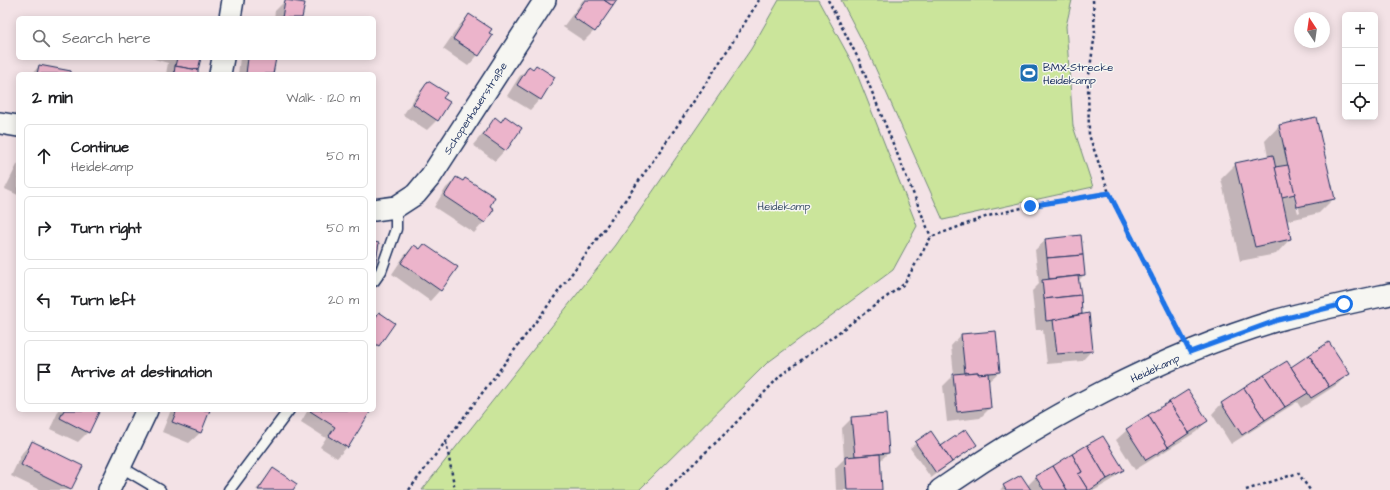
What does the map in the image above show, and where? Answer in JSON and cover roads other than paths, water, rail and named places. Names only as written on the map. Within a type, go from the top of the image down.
[{"type":"street","points":[[230,16],[233,0]]},
{"type":"street","name":"Schopenhauerstraße","points":[[376,210],[396,207],[416,194],[431,176],[545,0]]},
{"type":"street","points":[[220,72],[223,60]]},
{"type":"street","points":[[0,123],[16,126]]},
{"type":"street","name":"Heidekamp","points":[[940,490],[982,460],[1088,400],[1190,352],[1278,320],[1390,294]]},
{"type":"street","points":[[109,490],[121,468],[146,412]]},
{"type":"lane","points":[[376,279],[381,271],[396,229],[396,207]]},
{"type":"lane","points":[[229,490],[288,412]]},
{"type":"lane","points":[[121,468],[160,490]]},
{"type":"place","name":"BMX-Strecke Heidekamp","points":[[1029,73]]}]
